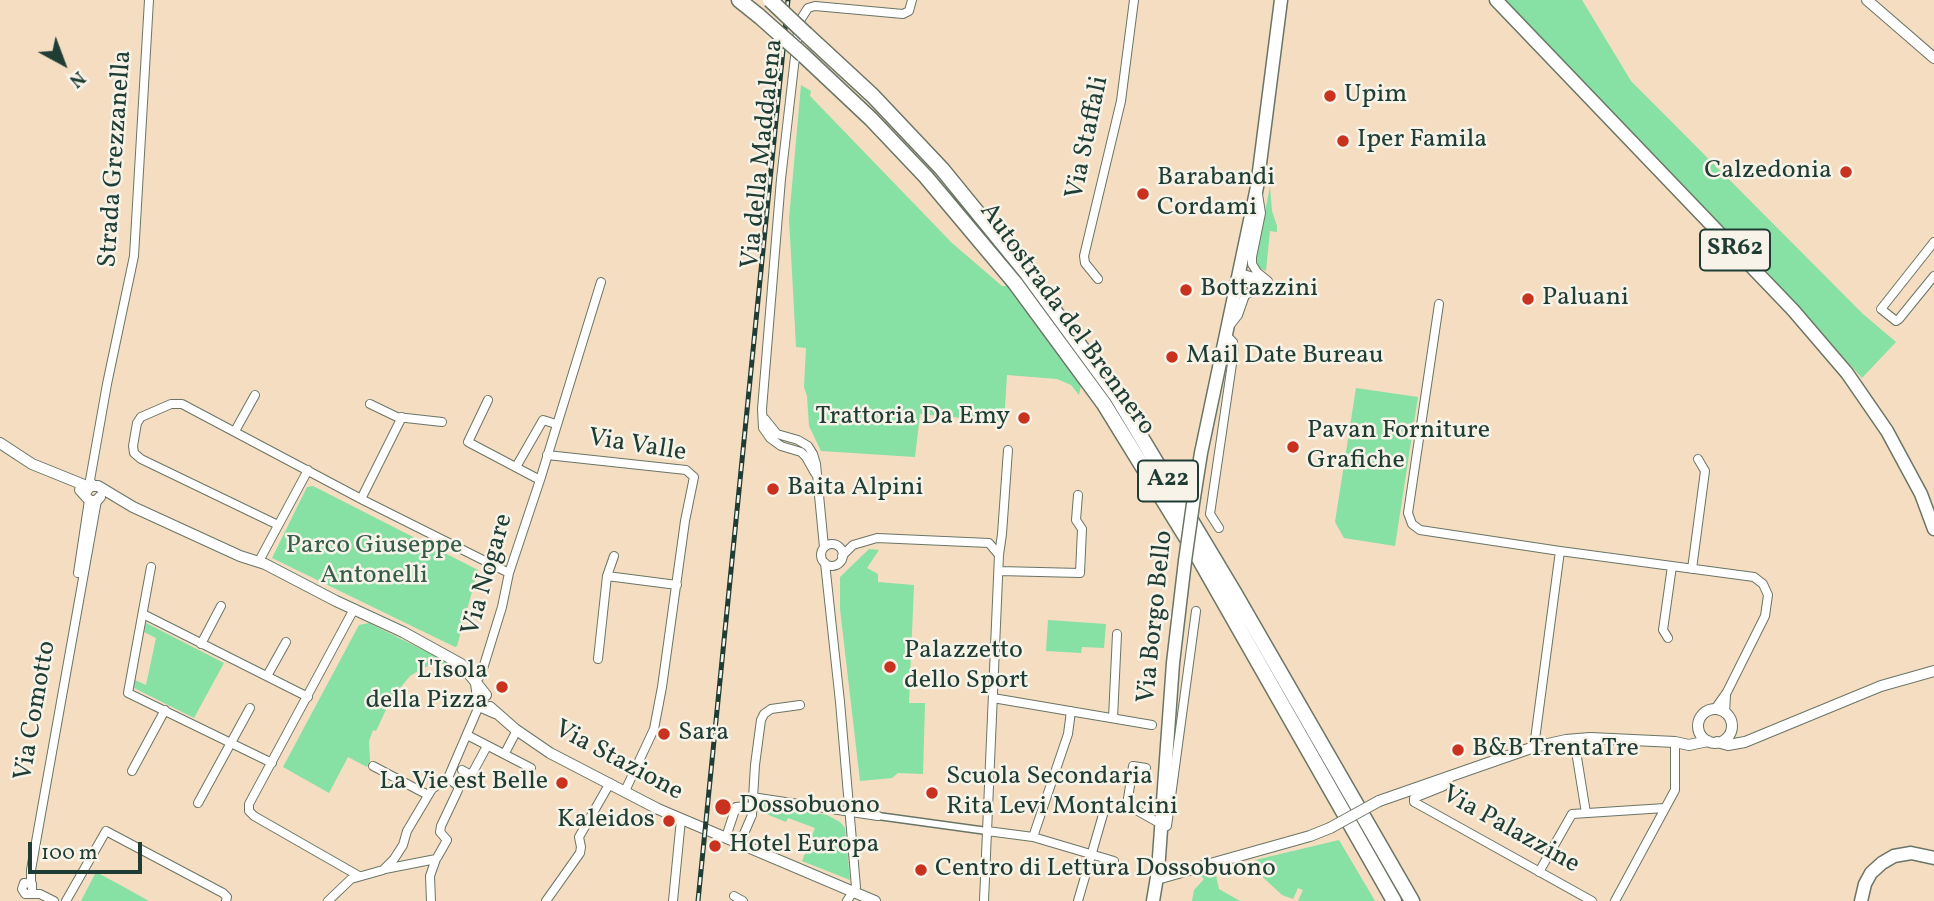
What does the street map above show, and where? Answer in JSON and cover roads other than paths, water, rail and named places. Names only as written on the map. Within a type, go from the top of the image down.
[{"type":"highway","name":"Autostrada del Brennero","points":[[739,0],[803,55],[926,177],[1014,283],[1104,404],[1197,555],[1394,901]]},
{"type":"highway","name":"Autostrada del Brennero","points":[[770,0],[873,96],[942,169],[1026,272],[1116,395],[1234,592],[1412,901]]},
{"type":"main road","name":"Via Borgo Bello","points":[[1153,901],[1174,663],[1200,453],[1257,187],[1281,0]]},
{"type":"main road","name":"SR62","points":[[1496,0],[1793,310],[1847,373],[1887,431],[1921,494],[1934,528]]},
{"type":"main road","points":[[1861,901],[1871,873],[1882,863],[1895,856],[1911,853],[1934,858]]},
{"type":"main road","points":[[1869,901],[1872,887],[1887,869],[1909,860],[1934,865]]},
{"type":"street","name":"Strada Grezzanella","points":[[93,493],[90,480],[134,256],[149,0]]},
{"type":"street","name":"Via della Maddalena","points":[[853,891],[856,887],[828,582],[821,554],[824,547],[823,527],[813,454],[798,440],[777,434],[771,429],[765,422],[762,409],[781,179],[802,15],[808,8],[822,5],[898,13],[909,11],[912,0]]},
{"type":"street","name":"Via Staffali","points":[[1098,279],[1085,263],[1084,256],[1121,101],[1134,0]]},
{"type":"street","points":[[1867,0],[1934,58]]},
{"type":"street","name":"Via Borgo Bello","points":[[1219,528],[1210,514],[1234,350],[1233,342],[1226,332],[1238,315],[1245,295],[1268,283],[1252,264],[1261,213],[1257,187]]},
{"type":"street","points":[[1934,242],[1881,309],[1896,321],[1934,276]]},
{"type":"street","points":[[1239,278],[1268,283]]},
{"type":"street","name":"Via Nogare","points":[[476,681],[485,663],[509,573],[601,282]]},
{"type":"street","points":[[1439,304],[1409,496],[1409,519],[1420,530],[1754,578],[1763,584],[1769,595],[1765,616],[1720,711]]},
{"type":"street","points":[[235,431],[255,395]]},
{"type":"street","points":[[488,400],[468,442],[540,480]]},
{"type":"street","points":[[278,525],[141,459],[134,453],[133,446],[137,423],[141,417],[171,404],[182,404],[361,499],[509,573]]},
{"type":"street","points":[[370,404],[402,417],[442,422]]},
{"type":"street","points":[[361,499],[402,417]]},
{"type":"street","points":[[516,467],[543,420],[556,424]]},
{"type":"street","points":[[0,443],[32,464],[93,493]]},
{"type":"street","points":[[984,901],[999,555],[1007,450]]},
{"type":"street","name":"Via Valle","points":[[547,456],[686,470],[692,472],[694,479],[687,504],[654,729],[625,791]]},
{"type":"street","points":[[1692,569],[1705,471],[1698,459]]},
{"type":"street","points":[[259,561],[308,470]]},
{"type":"street","name":"Via Stazione","points":[[93,493],[119,499],[240,556],[259,561],[403,632],[454,659],[476,681],[486,705],[550,752],[681,819],[873,901]]},
{"type":"street","name":"Via Comotto","points":[[29,892],[93,493]]},
{"type":"street","points":[[999,571],[1080,573],[1082,529],[1076,520],[1077,495]]},
{"type":"street","name":"Via della Maddalena","points":[[823,527],[842,556]]},
{"type":"street","points":[[828,582],[836,565],[851,546],[877,538],[989,543],[999,555]]},
{"type":"street","points":[[824,547],[851,546]]},
{"type":"street","points":[[1534,747],[1560,551]]},
{"type":"street","points":[[598,659],[607,576],[614,556]]},
{"type":"street","points":[[825,563],[836,565]]},
{"type":"street","points":[[151,566],[128,693],[272,763]]},
{"type":"street","points":[[1668,638],[1663,630],[1672,566]]},
{"type":"street","points":[[607,576],[677,585]]},
{"type":"street","points":[[201,644],[221,606]]},
{"type":"street","points":[[354,610],[249,804],[254,816],[359,876]]},
{"type":"street","name":"Via Borgo Bello","points":[[1161,827],[1167,826],[1196,611]]},
{"type":"street","points":[[143,614],[308,697]]},
{"type":"street","points":[[1113,718],[1117,634]]},
{"type":"street","points":[[267,676],[286,642]]},
{"type":"street","points":[[1755,737],[1736,734],[1729,717],[1720,711],[1705,712],[1698,726],[1699,732],[1712,742],[1728,745],[1745,743],[1881,686],[1934,671]]},
{"type":"street","points":[[993,698],[1152,725]]},
{"type":"street","points":[[383,870],[403,845],[407,831],[432,789],[447,778],[467,735],[486,705]]},
{"type":"street","points":[[740,843],[752,815],[761,720],[764,714],[780,706],[800,705]]},
{"type":"street","points":[[198,803],[250,708]]},
{"type":"street","points":[[132,771],[165,710]]},
{"type":"street","points":[[1033,837],[1068,734],[1071,710]]},
{"type":"street","points":[[1157,875],[1310,836],[1379,801],[1534,747],[1574,740],[1689,744],[1712,742],[1728,736],[1732,728]]},
{"type":"street","name":"Via Stazione","points":[[505,753],[517,730]]},
{"type":"street","points":[[1675,742],[1699,732]]},
{"type":"street","points":[[467,735],[531,768]]},
{"type":"street","points":[[1574,740],[1586,813]]},
{"type":"street","points":[[1615,901],[1675,790],[1675,742]]},
{"type":"street","points":[[462,770],[469,774],[472,772],[487,746]]},
{"type":"street","points":[[373,766],[428,795]]},
{"type":"street","points":[[1146,768],[1133,766],[1127,805],[1161,827]]},
{"type":"street","name":"Via Palazzine","points":[[1452,775],[1444,786],[1414,798],[1414,802],[1592,901]]},
{"type":"street","points":[[431,901],[430,876],[447,840],[440,832],[441,827],[458,790],[458,786],[447,778]]},
{"type":"street","points":[[547,901],[580,853],[579,837],[610,783]]},
{"type":"street","points":[[752,797],[1033,837],[1114,862]]},
{"type":"street","points":[[726,837],[736,807],[746,806],[752,815]]},
{"type":"street","points":[[1539,872],[1572,814],[1665,808]]},
{"type":"street","points":[[1078,901],[1104,811]]},
{"type":"street","points":[[673,901],[681,819]]},
{"type":"street","points":[[66,901],[106,831],[223,893],[227,897],[226,901]]},
{"type":"street","points":[[328,901],[351,879],[436,859]]},
{"type":"street","points":[[847,901],[853,891]]},
{"type":"street","points":[[29,892],[54,901]]},
{"type":"street","points":[[734,896],[743,901]]},
{"type":"railway","points":[[698,901],[788,0]]},
{"type":"place","name":"Upim","points":[[1330,96]]},
{"type":"place","name":"Iper Famila","points":[[1343,141]]},
{"type":"place","name":"Calzedonia","points":[[1846,172]]},
{"type":"place","name":"Barabandi Cordami","points":[[1143,194]]},
{"type":"place","name":"Bottazzini","points":[[1186,290]]},
{"type":"place","name":"Paluani","points":[[1528,299]]},
{"type":"place","name":"Mail Date Bureau","points":[[1172,357]]},
{"type":"place","name":"Trattoria Da Emy","points":[[1024,418]]},
{"type":"place","name":"Pavan Forniture Grafiche","points":[[1293,447]]},
{"type":"place","name":"Baita Alpini","points":[[773,489]]},
{"type":"place","name":"Palazzetto dello Sport","points":[[890,667]]},
{"type":"place","name":"L'Isola della Pizza","points":[[502,687]]},
{"type":"place","name":"Sara","points":[[664,734]]},
{"type":"place","name":"B&B TrentaTre","points":[[1458,750]]},
{"type":"place","name":"La Vie est Belle","points":[[562,783]]},
{"type":"place","name":"Scuola Secondaria Rita Levi Montalcini","points":[[932,793]]},
{"type":"place","name":"Dossobuono","points":[[723,807]]},
{"type":"place","name":"Kaleidos","points":[[669,821]]},
{"type":"place","name":"Hotel Europa","points":[[715,846]]},
{"type":"place","name":"Centro di Lettura Dossobuono","points":[[921,870]]},
{"type":"park label","name":"Parco Giuseppe Antonelli","points":[[374,562]]}]
